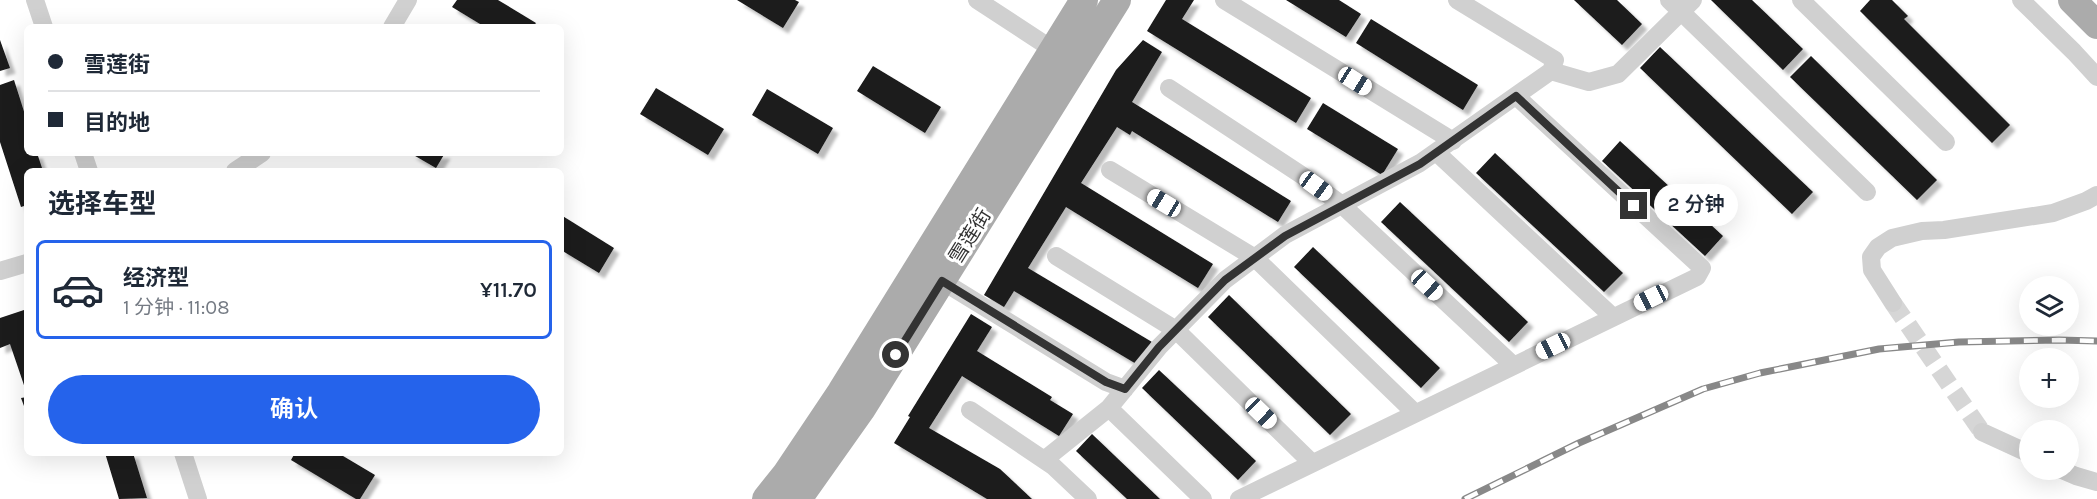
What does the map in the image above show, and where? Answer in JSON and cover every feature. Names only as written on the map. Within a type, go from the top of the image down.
[{"type":"main road","name":"雪莲街","points":[[798,499],[861,410],[942,281],[1065,58],[1084,0]]},
{"type":"main road","name":"雪莲街","points":[[766,499],[786,474],[1065,58],[1117,0]]},
{"type":"main road","points":[[2072,0],[2097,25]]},
{"type":"street","points":[[35,0],[43,24]]},
{"type":"street","points":[[394,24],[408,0]]},
{"type":"street","points":[[977,0],[1065,58]]},
{"type":"street","points":[[1224,0],[1453,141]]},
{"type":"street","points":[[1044,460],[1109,408],[1159,347],[1225,280],[1285,236],[1420,164],[1551,71],[1555,60],[1457,0]]},
{"type":"street","points":[[1801,0],[1946,142]]},
{"type":"street","points":[[2021,0],[2097,77]]},
{"type":"street","points":[[1551,71],[1589,82],[1618,74],[1681,4],[1867,192]]},
{"type":"street","points":[[1169,88],[1303,176],[1342,205],[1513,365]]},
{"type":"street","points":[[1239,499],[1697,277],[1702,268],[1516,96]]},
{"type":"street","points":[[1436,152],[1613,317]]},
{"type":"street","points":[[240,168],[258,156]]},
{"type":"street","points":[[1110,170],[1255,258],[1415,413]]},
{"type":"street","points":[[1893,303],[1872,270],[1871,258],[1878,247],[1892,238],[1922,231],[1944,230],[2053,213],[2097,195]]},
{"type":"street","points":[[1056,256],[1176,330],[1312,463]]},
{"type":"street","points":[[0,271],[24,264]]},
{"type":"street","points":[[942,281],[1106,382],[1125,389]]},
{"type":"street","points":[[1109,408],[1203,499]]},
{"type":"street","points":[[970,410],[1053,466],[1088,499]]},
{"type":"street","points":[[1982,432],[2019,449]]},
{"type":"street","points":[[184,456],[198,499]]},
{"type":"street","points":[[2079,476],[2097,482]]},
{"type":"building","points":[[457,0],[498,0],[536,23],[480,24],[452,7]]},
{"type":"building","points":[[737,0],[795,0],[799,2],[783,28]]},
{"type":"building","points":[[1166,0],[1194,0],[1182,19],[1311,98],[1296,123],[1147,31]]},
{"type":"building","points":[[1286,0],[1339,0],[1361,14],[1346,37]]},
{"type":"building","points":[[1574,0],[1617,0],[1642,24],[1622,45]]},
{"type":"building","points":[[1711,0],[1752,0],[1803,49],[1783,70]]},
{"type":"building","points":[[1870,0],[1892,0],[1908,16],[1904,19],[2010,125],[1992,143],[1860,11]]},
{"type":"building","points":[[1371,19],[1478,85],[1463,110],[1356,43]]},
{"type":"building","points":[[0,40],[10,68],[0,71]]},
{"type":"building","points":[[1143,40],[1162,52],[1132,102],[1291,201],[1278,222],[1132,131],[1130,135],[1117,127],[1081,183],[1213,264],[1198,288],[1066,207],[1028,268],[1152,342],[1138,365],[1014,291],[1004,307],[984,295],[1116,70]]},
{"type":"building","points":[[1660,47],[1813,192],[1792,214],[1640,68]]},
{"type":"building","points":[[1811,56],[1937,180],[1917,200],[1790,77]]},
{"type":"building","points":[[873,66],[941,107],[925,133],[857,91]]},
{"type":"building","points":[[14,80],[24,112],[24,156],[38,156],[42,168],[24,168],[24,206],[21,207],[0,142],[0,85]]},
{"type":"building","points":[[656,88],[724,129],[708,155],[640,114]]},
{"type":"building","points":[[767,89],[833,128],[818,154],[752,115]]},
{"type":"building","points":[[1323,103],[1398,149],[1382,175],[1307,129]]},
{"type":"building","points":[[1620,141],[1723,236],[1705,256],[1602,161]]},
{"type":"building","points":[[1495,153],[1623,273],[1604,292],[1476,173]]},
{"type":"building","points":[[415,156],[443,156],[436,168]]},
{"type":"building","points":[[1400,202],[1528,322],[1509,342],[1381,222]]},
{"type":"building","points":[[564,217],[614,248],[599,273],[564,252]]},
{"type":"building","points":[[1313,247],[1440,368],[1421,388],[1294,267]]},
{"type":"building","points":[[1229,295],[1351,414],[1330,435],[1208,317]]},
{"type":"building","points":[[24,310],[24,385],[10,344],[0,348],[0,318]]},
{"type":"building","points":[[971,314],[992,327],[977,351],[1052,397],[1050,400],[1073,414],[1059,436],[962,376],[929,428],[1000,469],[1032,499],[987,499],[894,443],[910,417],[908,416]]},
{"type":"building","points":[[1159,370],[1256,461],[1238,480],[1142,388]]},
{"type":"building","points":[[1092,434],[1160,499],[1127,499],[1076,451]]},
{"type":"building","points":[[106,456],[134,456],[147,498],[119,499]]},
{"type":"building","points":[[293,456],[343,456],[375,475],[360,499],[356,499],[291,460]]},
{"type":"tunnel","points":[[1893,303],[1982,432]]},
{"type":"railway","points":[[1465,499],[1579,443],[1703,389],[1760,373],[1879,349],[1959,342],[2097,341]]},
{"type":"route","points":[[896,355],[942,281],[1106,382],[1125,389],[1159,347],[1225,280],[1285,236],[1420,164],[1516,96],[1634,206]]}]
